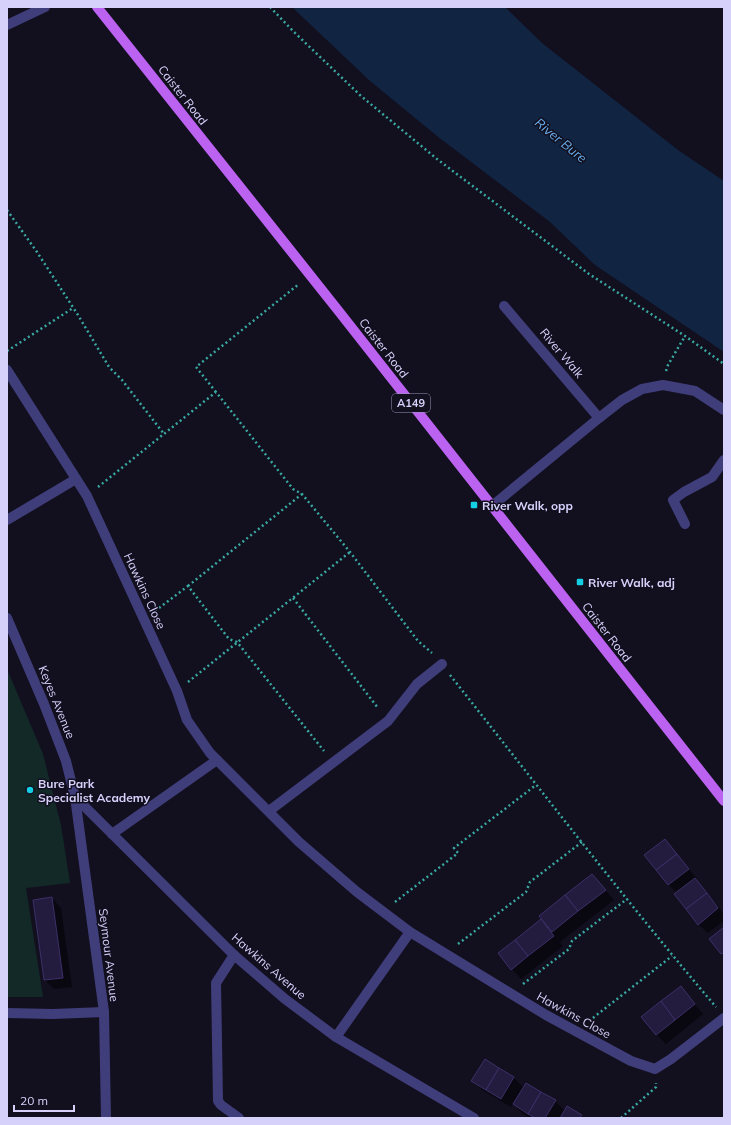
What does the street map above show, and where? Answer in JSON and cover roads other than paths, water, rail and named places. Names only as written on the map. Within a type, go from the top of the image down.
[{"type":"main road","name":"Caister Road","points":[[97,7],[724,802]]},
{"type":"street","points":[[7,25],[45,7]]},
{"type":"street","name":"River Walk","points":[[504,306],[599,418]]},
{"type":"street","name":"Hawkins Close","points":[[7,370],[87,496],[177,691],[187,720],[210,753],[299,842],[357,892],[410,932],[546,1016],[631,1061],[655,1069],[671,1060],[721,1014]]},
{"type":"street","points":[[492,506],[622,400],[642,389],[662,385],[695,391],[724,410]]},
{"type":"street","points":[[686,524],[673,500],[684,492],[700,485],[712,477],[724,460]]},
{"type":"street","points":[[7,520],[76,479]]},
{"type":"street","name":"Keyes Avenue","points":[[7,618],[47,711],[66,761],[75,797]]},
{"type":"street","points":[[269,811],[388,721],[417,684],[442,664]]},
{"type":"street","points":[[112,834],[217,760]]},
{"type":"street","name":"Hawkins Avenue","points":[[75,797],[234,955],[285,999],[336,1037],[474,1118]]},
{"type":"street","name":"Seymour Avenue","points":[[75,797],[104,1012],[106,1118]]},
{"type":"street","points":[[336,1037],[410,932]]},
{"type":"street","points":[[234,955],[216,983],[218,1101],[221,1105],[239,1118]]},
{"type":"street","points":[[7,1013],[53,1014],[104,1012]]},
{"type":"water","name":"River Bure","points":[[292,7],[505,7],[542,43],[678,150],[724,181],[724,352],[595,265],[550,222],[437,136],[370,81]]},
{"type":"place","name":"River Walk, opp","points":[[474,505]]},
{"type":"place","name":"River Walk, adj","points":[[580,582]]},
{"type":"place","name":"Bure Park Specialist Academy","points":[[30,790]]}]
